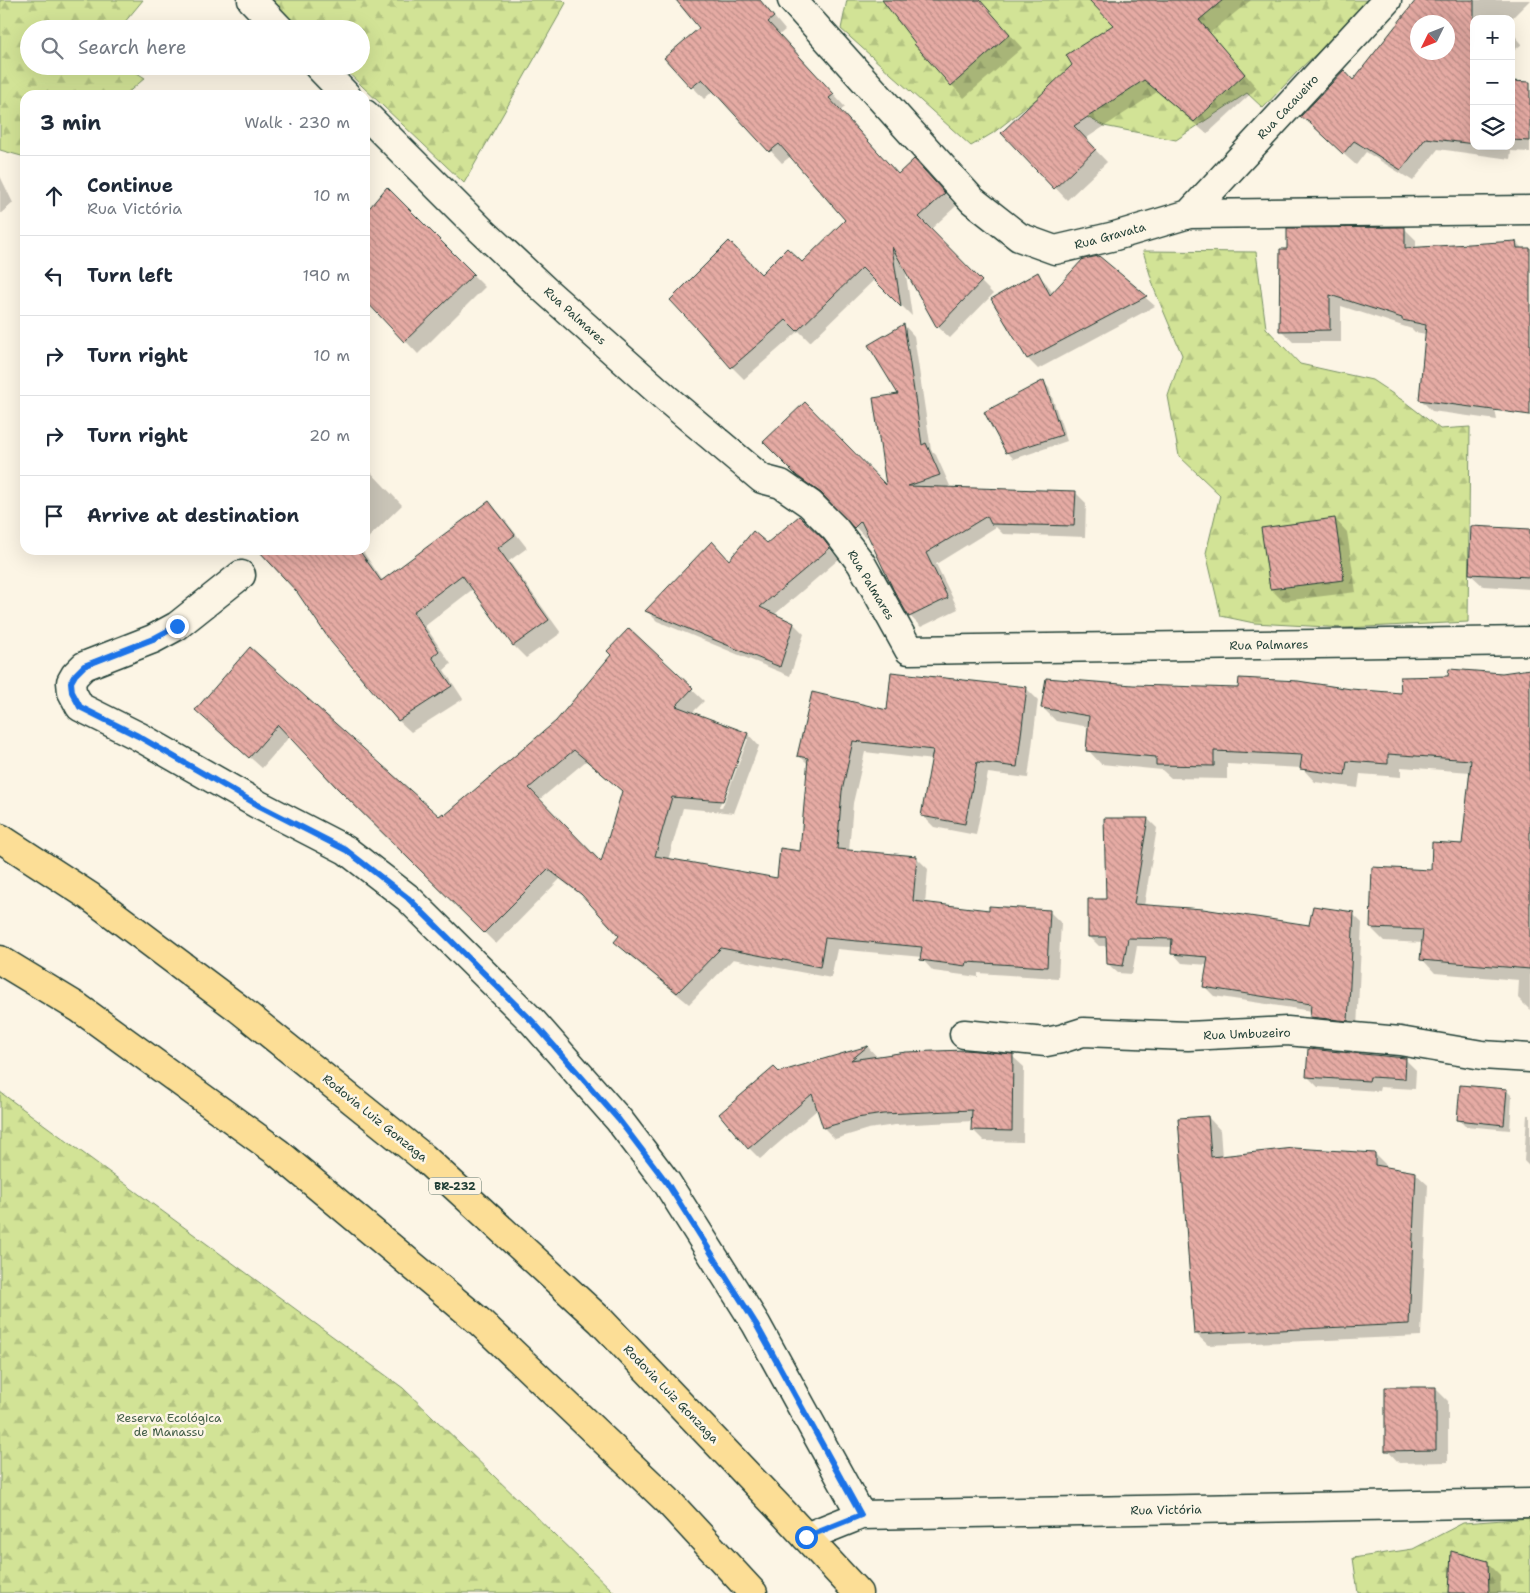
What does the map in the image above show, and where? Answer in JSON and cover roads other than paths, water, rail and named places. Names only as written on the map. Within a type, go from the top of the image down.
[{"type":"highway","name":"Rodovia Luiz Gonzaga","points":[[0,838],[89,896],[238,1008],[423,1157],[601,1321],[858,1593]]},
{"type":"highway","points":[[0,960],[78,1008],[277,1152],[473,1316],[667,1500],[753,1593]]},
{"type":"street","points":[[252,0],[271,20]]},
{"type":"street","name":"Rua Gravata","points":[[792,0],[972,200],[1019,237],[1055,250],[1115,236],[1189,214],[1530,210]]},
{"type":"street","name":"Rua Cacaueiro","points":[[1189,214],[1386,0]]},
{"type":"street","points":[[327,75],[341,90]]},
{"type":"street","name":"Rua Palmares","points":[[370,119],[478,228],[667,399],[762,479],[781,484],[810,504],[835,529],[862,563],[909,650],[1530,641]]},
{"type":"street","points":[[241,576],[177,626],[153,639],[84,666],[71,682],[72,692],[80,707],[138,736],[258,805],[346,850],[408,898],[533,1022],[619,1120],[667,1183],[756,1324],[861,1515]]},
{"type":"street","name":"Rua Umbuzeiro","points":[[964,1034],[1046,1042],[1083,1032],[1188,1036],[1287,1031],[1400,1041],[1482,1055],[1530,1058]]},
{"type":"street","name":"Rua Victória","points":[[806,1537],[861,1515],[1530,1503]]},
{"type":"park label","name":"Reserva Ecológica de Manassu","points":[[169,1425]]}]
